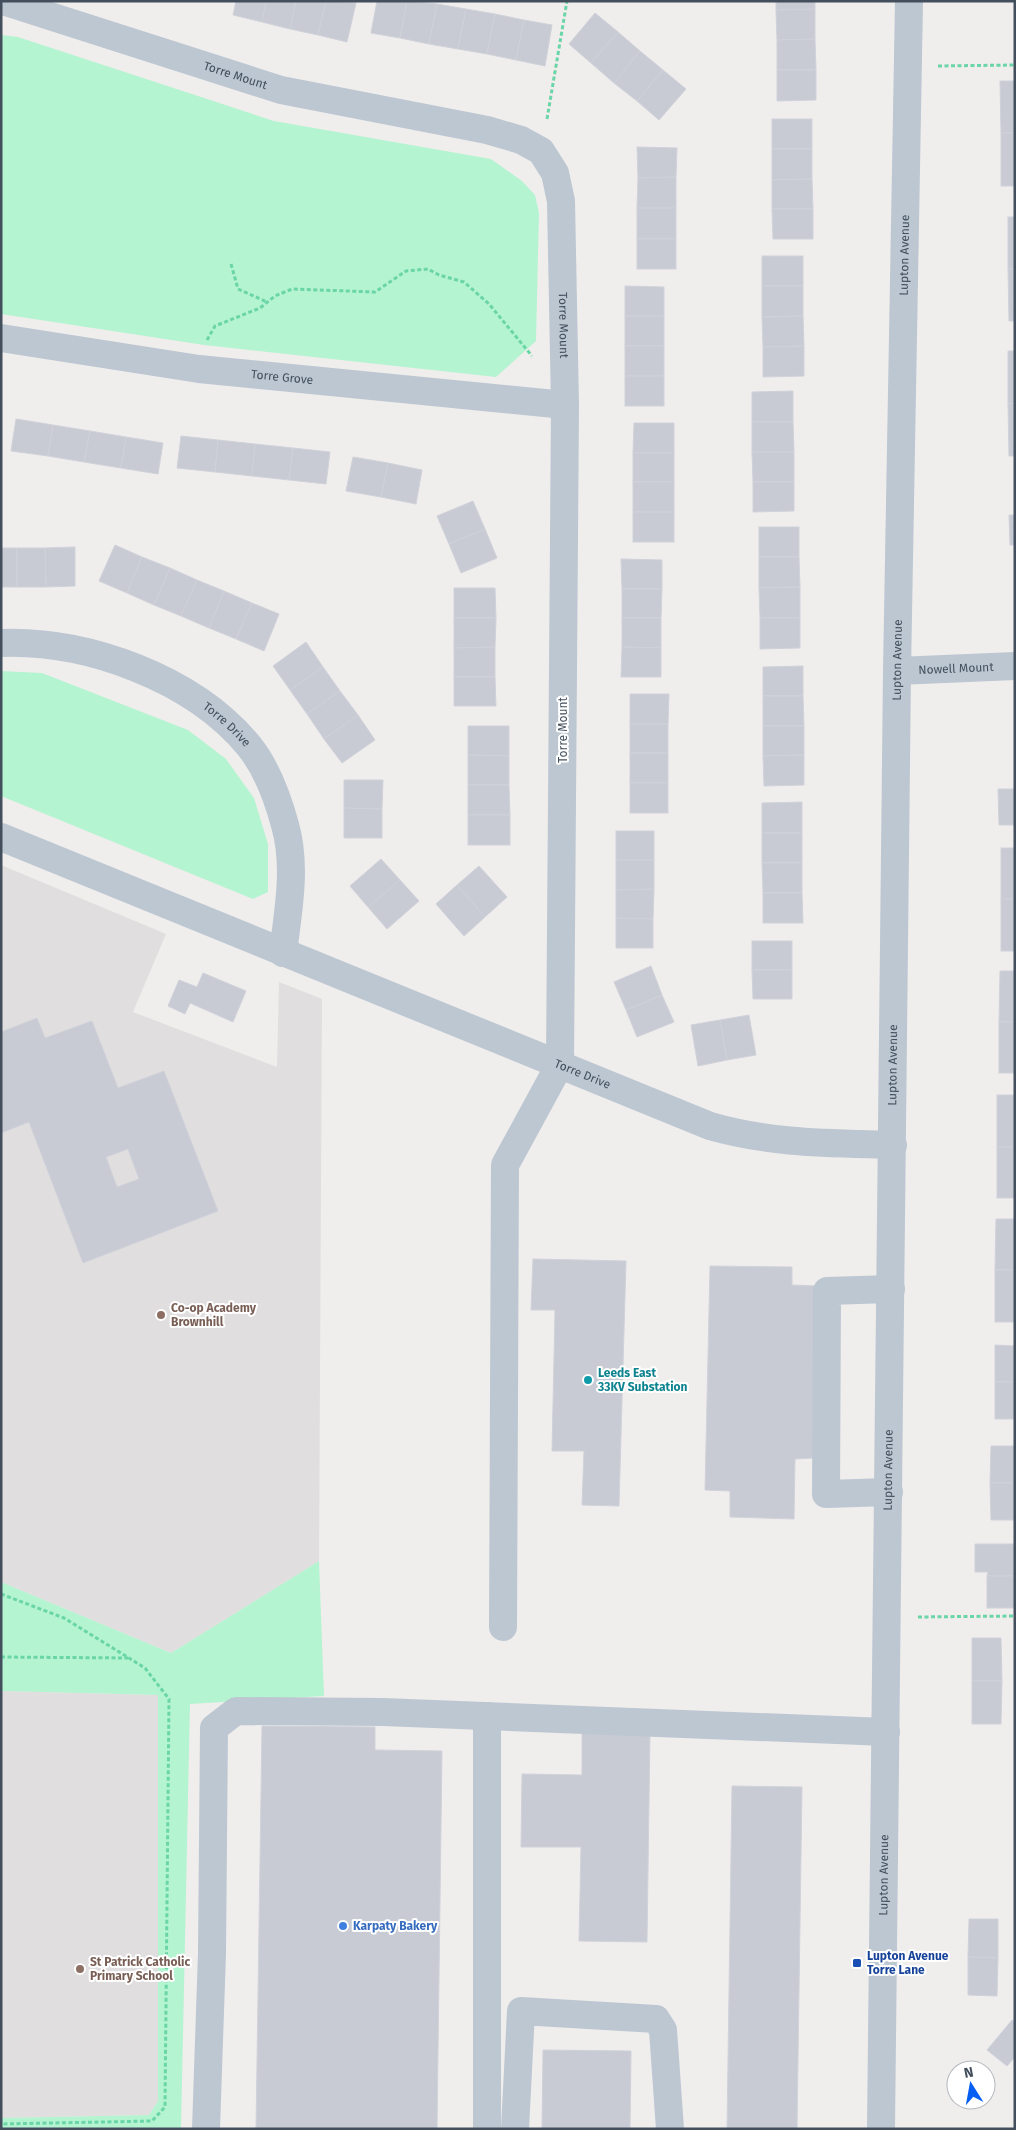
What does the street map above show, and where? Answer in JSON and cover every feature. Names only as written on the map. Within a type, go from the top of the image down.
[{"type":"street","name":"Torre Mount","points":[[3,1],[281,90],[487,130],[521,140],[541,152],[555,173],[561,201],[565,405],[560,1064]]},
{"type":"street","name":"Lupton Avenue","points":[[880,2129],[889,1492],[897,671],[909,1]]},
{"type":"street","name":"Torre Grove","points":[[1,338],[199,369],[565,405]]},
{"type":"street","name":"Torre Drive","points":[[1,643],[54,645],[113,659],[168,682],[218,714],[250,747],[268,779],[285,826],[291,866],[283,953]]},
{"type":"street","name":"Nowell Mount","points":[[897,671],[1015,666]]},
{"type":"street","name":"Torre Drive","points":[[1,837],[710,1126],[746,1136],[780,1141],[893,1145]]},
{"type":"street","points":[[503,1628],[506,1165],[560,1064]]},
{"type":"street","points":[[889,1492],[826,1494],[827,1291],[891,1289]]},
{"type":"street","points":[[206,2129],[212,1953],[214,1728],[236,1711],[487,1716],[886,1732]]},
{"type":"street","points":[[487,1716],[487,2129]]},
{"type":"street","points":[[515,2129],[521,2011],[656,2019],[663,2030],[670,2129]]},
{"type":"path","points":[[541,152],[567,1]]},
{"type":"path","points":[[908,66],[1015,64]]},
{"type":"path","points":[[231,264],[238,288],[267,302]]},
{"type":"path","points":[[199,369],[204,345],[215,326],[260,308],[274,296],[292,289],[375,292],[406,272],[428,269],[439,275],[453,277],[464,282],[489,304],[532,357]]},
{"type":"path","points":[[1,1594],[64,1618],[129,1658],[145,1668],[169,1699],[165,2108],[152,2121],[1,2124]]},
{"type":"path","points":[[928,1617],[1015,1616]]},
{"type":"path","points":[[1,1657],[129,1658]]},
{"type":"shaded area","name":"Co-op Academy Brownhill","points":[[1,865],[166,934],[133,1012],[277,1067],[279,982],[322,999],[319,1561],[171,1653],[1,1582]]},
{"type":"shaded area","name":"St Patrick Catholic Primary School","points":[[1,1691],[158,1695],[158,2101],[149,2115],[1,2118]]},
{"type":"green space","points":[[1,35],[18,37],[274,121],[491,159],[522,181],[535,195],[539,213],[536,341],[496,377],[204,345],[1,314]]},
{"type":"green space","points":[[1,671],[42,673],[188,730],[226,759],[254,798],[268,844],[268,892],[253,899],[1,796]]},
{"type":"green space","points":[[319,1561],[324,1696],[190,1704],[181,2129],[1,2129],[1,2118],[149,2115],[158,2101],[158,1695],[1,1691],[1,1582],[171,1653]]},
{"type":"building","points":[[236,1],[266,1],[262,22],[233,15]]},
{"type":"building","points":[[266,1],[296,1],[290,29],[262,22]]},
{"type":"building","points":[[296,1],[326,1],[318,35],[290,29]]},
{"type":"building","points":[[326,1],[356,3],[347,42],[318,35]]},
{"type":"building","points":[[377,1],[407,1],[400,38],[371,33]]},
{"type":"building","points":[[407,1],[437,4],[429,44],[400,38]]},
{"type":"building","points":[[776,1],[815,1],[815,9],[776,10]]},
{"type":"building","points":[[437,4],[466,9],[458,49],[429,44]]},
{"type":"building","points":[[466,9],[495,14],[487,54],[458,49]]},
{"type":"building","points":[[815,9],[815,39],[777,40],[776,10]]},
{"type":"building","points":[[595,13],[618,32],[591,63],[569,44]]},
{"type":"building","points":[[495,14],[524,20],[516,60],[487,54]]},
{"type":"building","points":[[524,20],[552,25],[545,66],[516,60]]},
{"type":"building","points":[[618,32],[640,51],[614,83],[591,63]]},
{"type":"building","points":[[815,39],[816,70],[777,70],[777,40]]},
{"type":"building","points":[[640,51],[663,70],[637,101],[614,83]]},
{"type":"building","points":[[663,70],[686,89],[659,120],[637,101]]},
{"type":"building","points":[[777,70],[816,70],[816,100],[777,101]]},
{"type":"building","points":[[1000,81],[1015,81],[1015,133],[1001,133]]},
{"type":"building","points":[[772,119],[812,119],[812,149],[772,149]]},
{"type":"building","points":[[1001,133],[1015,133],[1015,186],[1001,186]]},
{"type":"building","points":[[637,147],[677,148],[676,177],[638,178]]},
{"type":"building","points":[[772,149],[812,149],[812,179],[772,180]]},
{"type":"building","points":[[676,177],[676,208],[637,208],[638,178]]},
{"type":"building","points":[[812,179],[813,209],[772,209],[772,180]]},
{"type":"building","points":[[637,208],[676,208],[676,239],[637,239]]},
{"type":"building","points":[[772,209],[813,209],[813,239],[773,239]]},
{"type":"building","points":[[1008,217],[1015,217],[1015,269],[1008,269]]},
{"type":"building","points":[[637,239],[676,239],[676,269],[637,269]]},
{"type":"building","points":[[762,256],[803,256],[803,286],[762,286]]},
{"type":"building","points":[[1008,269],[1015,269],[1015,321],[1009,321]]},
{"type":"building","points":[[625,286],[664,287],[664,316],[625,316]]},
{"type":"building","points":[[762,286],[803,286],[803,316],[762,317]]},
{"type":"building","points":[[625,316],[664,316],[664,346],[625,346]]},
{"type":"building","points":[[803,316],[804,346],[763,347],[762,317]]},
{"type":"building","points":[[625,346],[664,346],[664,376],[625,376]]},
{"type":"building","points":[[804,346],[804,376],[763,377],[763,347]]},
{"type":"building","points":[[1008,351],[1015,351],[1015,403],[1008,404]]},
{"type":"building","points":[[625,376],[664,376],[664,406],[625,406]]},
{"type":"building","points":[[793,391],[793,422],[752,422],[752,392]]},
{"type":"building","points":[[1015,403],[1015,456],[1009,456],[1008,404]]},
{"type":"building","points":[[16,419],[53,425],[48,456],[11,451]]},
{"type":"building","points":[[752,422],[793,422],[794,452],[752,452]]},
{"type":"building","points":[[634,423],[674,423],[674,453],[633,453]]},
{"type":"building","points":[[53,425],[90,431],[84,462],[48,456]]},
{"type":"building","points":[[90,431],[126,437],[121,468],[84,462]]},
{"type":"building","points":[[181,436],[218,440],[215,472],[177,468]]},
{"type":"building","points":[[126,437],[163,443],[158,474],[121,468]]},
{"type":"building","points":[[218,440],[255,444],[252,476],[215,472]]},
{"type":"building","points":[[255,444],[293,448],[289,480],[252,476]]},
{"type":"building","points":[[293,448],[330,452],[326,484],[289,480]]},
{"type":"building","points":[[752,452],[794,452],[794,482],[753,482]]},
{"type":"building","points":[[633,453],[674,453],[674,482],[633,482]]},
{"type":"building","points":[[353,457],[388,463],[381,497],[346,491]]},
{"type":"building","points":[[388,463],[422,470],[416,504],[381,497]]},
{"type":"building","points":[[633,482],[674,482],[674,512],[633,512]]},
{"type":"building","points":[[753,482],[794,482],[794,511],[753,512]]},
{"type":"building","points":[[473,501],[485,529],[449,544],[437,516]]},
{"type":"building","points":[[633,512],[674,512],[674,542],[633,542]]},
{"type":"building","points":[[1009,515],[1015,515],[1015,545],[1010,545]]},
{"type":"building","points":[[759,527],[799,527],[799,557],[759,557]]},
{"type":"building","points":[[485,529],[497,558],[461,573],[449,544]]},
{"type":"building","points":[[115,545],[142,557],[127,593],[99,581]]},
{"type":"building","points":[[75,547],[75,586],[46,587],[45,548]]},
{"type":"building","points":[[1,548],[17,548],[17,587],[1,587]]},
{"type":"building","points":[[17,548],[45,548],[46,587],[17,587]]},
{"type":"building","points":[[142,557],[170,568],[154,605],[127,593]]},
{"type":"building","points":[[759,557],[799,557],[800,587],[759,588]]},
{"type":"building","points":[[621,559],[662,560],[662,589],[622,589]]},
{"type":"building","points":[[170,568],[197,580],[181,616],[154,605]]},
{"type":"building","points":[[197,580],[224,591],[209,628],[181,616]]},
{"type":"building","points":[[800,587],[800,618],[760,618],[759,588]]},
{"type":"building","points":[[454,588],[495,588],[496,618],[454,618]]},
{"type":"building","points":[[622,589],[662,589],[661,618],[622,618]]},
{"type":"building","points":[[224,591],[252,603],[236,639],[209,628]]},
{"type":"building","points":[[252,603],[279,614],[264,651],[236,639]]},
{"type":"building","points":[[454,618],[496,618],[495,647],[454,648]]},
{"type":"building","points":[[622,618],[661,618],[661,648],[622,647]]},
{"type":"building","points":[[760,618],[800,618],[800,648],[760,649]]},
{"type":"building","points":[[306,642],[323,667],[290,690],[273,666]]},
{"type":"building","points":[[495,647],[495,677],[454,677],[454,648]]},
{"type":"building","points":[[622,647],[661,648],[661,677],[621,677]]},
{"type":"building","points":[[803,666],[803,696],[763,696],[763,667]]},
{"type":"building","points":[[323,667],[340,691],[307,714],[290,690]]},
{"type":"building","points":[[454,677],[495,677],[496,706],[454,706]]},
{"type":"building","points":[[340,691],[358,715],[324,739],[307,714]]},
{"type":"building","points":[[630,694],[669,694],[668,724],[630,724]]},
{"type":"building","points":[[763,696],[803,696],[804,726],[763,726]]},
{"type":"building","points":[[358,715],[375,740],[342,763],[324,739]]},
{"type":"building","points":[[630,724],[668,724],[668,753],[630,753]]},
{"type":"building","points":[[468,726],[509,726],[509,756],[468,755]]},
{"type":"building","points":[[763,726],[804,726],[804,755],[763,756]]},
{"type":"building","points":[[630,753],[668,753],[668,783],[630,783]]},
{"type":"building","points":[[468,755],[509,756],[509,785],[468,785]]},
{"type":"building","points":[[804,755],[804,785],[764,786],[763,756]]},
{"type":"building","points":[[344,780],[383,780],[382,809],[344,808]]},
{"type":"building","points":[[630,783],[668,783],[668,813],[630,813]]},
{"type":"building","points":[[468,785],[509,785],[510,815],[468,815]]},
{"type":"building","points":[[998,789],[1015,789],[1015,825],[999,825]]},
{"type":"building","points":[[802,802],[802,833],[762,833],[762,803]]},
{"type":"building","points":[[344,808],[382,809],[382,838],[344,838]]},
{"type":"building","points":[[468,815],[510,815],[510,845],[468,845]]},
{"type":"building","points":[[616,831],[654,831],[654,860],[616,860]]},
{"type":"building","points":[[762,833],[802,833],[802,863],[762,863]]},
{"type":"building","points":[[1001,848],[1015,848],[1015,899],[1001,899]]},
{"type":"building","points":[[381,859],[400,880],[368,907],[350,886]]},
{"type":"building","points":[[616,860],[654,860],[654,889],[616,890]]},
{"type":"building","points":[[762,863],[802,863],[802,893],[763,893]]},
{"type":"building","points":[[479,866],[507,897],[485,917],[457,885]]},
{"type":"building","points":[[400,880],[419,901],[387,929],[368,907]]},
{"type":"building","points":[[457,885],[485,917],[464,936],[436,904]]},
{"type":"building","points":[[654,889],[653,919],[616,918],[616,890]]},
{"type":"building","points":[[763,893],[802,893],[803,923],[763,923]]},
{"type":"building","points":[[1001,899],[1015,899],[1015,951],[1001,951]]},
{"type":"building","points":[[616,918],[653,919],[653,948],[616,948]]},
{"type":"building","points":[[752,941],[792,941],[792,970],[752,970]]},
{"type":"building","points":[[651,966],[662,995],[626,1010],[614,982]]},
{"type":"building","points":[[752,970],[792,970],[792,999],[753,999]]},
{"type":"building","points":[[1000,971],[1015,971],[1015,1022],[999,1022]]},
{"type":"building","points":[[203,973],[246,991],[233,1022],[190,1003],[185,1014],[168,1006],[179,980],[197,987]]},
{"type":"building","points":[[662,995],[674,1022],[637,1037],[626,1010]]},
{"type":"building","points":[[749,1015],[756,1055],[727,1060],[720,1020]]},
{"type":"building","points":[[37,1018],[45,1038],[92,1021],[118,1088],[164,1071],[218,1211],[83,1263],[29,1122],[1,1133],[1,1032]],"holes":[[[128,1149],[139,1179],[117,1187],[106,1157]]]},
{"type":"building","points":[[720,1020],[727,1060],[698,1066],[691,1025]]},
{"type":"building","points":[[999,1022],[1015,1022],[1015,1073],[999,1073]]},
{"type":"building","points":[[997,1095],[1015,1095],[1015,1147],[997,1147]]},
{"type":"building","points":[[997,1147],[1015,1147],[1015,1198],[997,1198]]},
{"type":"building","points":[[996,1219],[1015,1219],[1015,1270],[995,1270]]},
{"type":"building","name":"Leeds East 33KV Substation","points":[[533,1259],[626,1261],[619,1506],[582,1505],[584,1451],[552,1451],[555,1310],[531,1310]]},
{"type":"building","points":[[710,1266],[792,1267],[792,1285],[817,1286],[813,1458],[795,1459],[794,1519],[730,1517],[730,1491],[705,1490]]},
{"type":"building","points":[[995,1270],[1015,1270],[1015,1322],[995,1322]]},
{"type":"building","points":[[995,1345],[1015,1346],[1015,1382],[995,1382]]},
{"type":"building","points":[[995,1382],[1015,1382],[1015,1419],[995,1419]]},
{"type":"building","points":[[991,1446],[1015,1446],[1015,1483],[990,1483]]},
{"type":"building","points":[[990,1483],[1015,1483],[1015,1520],[991,1520]]},
{"type":"building","points":[[975,1544],[1015,1544],[1015,1576],[987,1576],[988,1572],[975,1572]]},
{"type":"building","points":[[987,1576],[1015,1576],[1015,1608],[987,1608]]},
{"type":"building","points":[[972,1638],[1001,1638],[1002,1681],[972,1681]]},
{"type":"building","points":[[972,1681],[1002,1681],[1001,1724],[972,1724]]},
{"type":"building","points":[[262,1726],[375,1727],[375,1750],[442,1751],[437,2129],[256,2129]]},
{"type":"building","points":[[582,1731],[650,1732],[647,1942],[579,1941],[581,1847],[521,1847],[522,1774],[582,1775]]},
{"type":"building","points":[[732,1786],[802,1787],[797,2129],[727,2129]]},
{"type":"building","points":[[969,1919],[998,1919],[998,1958],[968,1957]]},
{"type":"building","points":[[968,1957],[998,1958],[997,1996],[968,1995]]},
{"type":"building","points":[[1012,2020],[1015,2022],[1015,2057],[1007,2066],[987,2050]]},
{"type":"building","points":[[543,2050],[631,2051],[630,2129],[542,2129]]},
{"type":"place","name":"Co-op Academy Brownhill","points":[[161,1315]]},
{"type":"place","name":"Leeds East 33KV Substation","points":[[588,1380]]},
{"type":"place","name":"Karpaty Bakery","points":[[343,1926]]},
{"type":"place","name":"Lupton Avenue Torre Lane","points":[[857,1963]]},
{"type":"place","name":"St Patrick Catholic Primary School","points":[[80,1969]]}]
